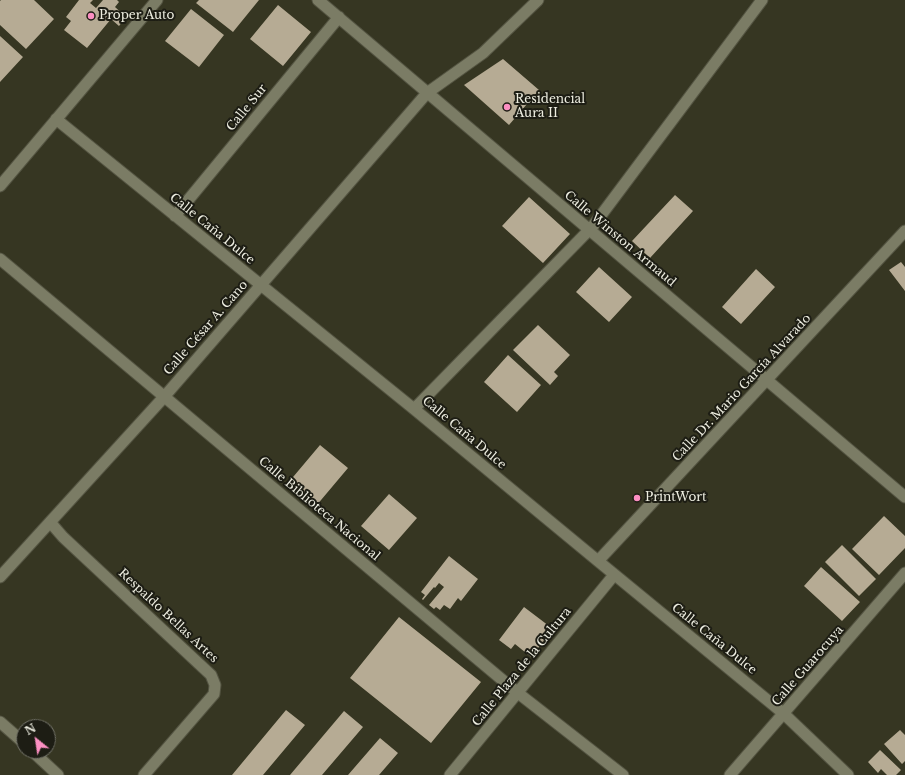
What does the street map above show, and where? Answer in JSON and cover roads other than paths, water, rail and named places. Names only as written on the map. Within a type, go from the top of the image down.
[{"type":"street","points":[[0,186],[157,0]]},
{"type":"street","name":"Calle Winston Armaud","points":[[318,0],[905,497]]},
{"type":"street","name":"Calle César A. Cano","points":[[0,577],[164,397],[427,93],[483,53],[538,0]]},
{"type":"street","points":[[414,409],[602,214],[762,0]]},
{"type":"street","name":"Calle Sur","points":[[175,216],[338,17]]},
{"type":"street","name":"Calle Caña Dulce","points":[[56,119],[414,409],[783,713],[848,775]]},
{"type":"street","name":"Calle Dr. Mario García Alvarado","points":[[598,562],[905,231]]},
{"type":"street","name":"Calle Biblioteca Nacional","points":[[0,259],[518,693],[623,775]]},
{"type":"street","name":"Respaldo Bellas Artes","points":[[50,522],[63,537],[211,675],[215,685],[214,694],[144,775]]},
{"type":"street","name":"Calle Guarocuya","points":[[730,775],[905,573]]},
{"type":"street","name":"Calle Plaza de la Cultura","points":[[450,775],[614,575]]},
{"type":"street","points":[[0,722],[16,737]]},
{"type":"street","points":[[41,759],[58,775]]},
{"type":"place","name":"Proper Auto","points":[[91,16]]},
{"type":"place","name":"Residencial Aura II","points":[[507,107]]},
{"type":"place","name":"PrintWort","points":[[637,498]]}]
